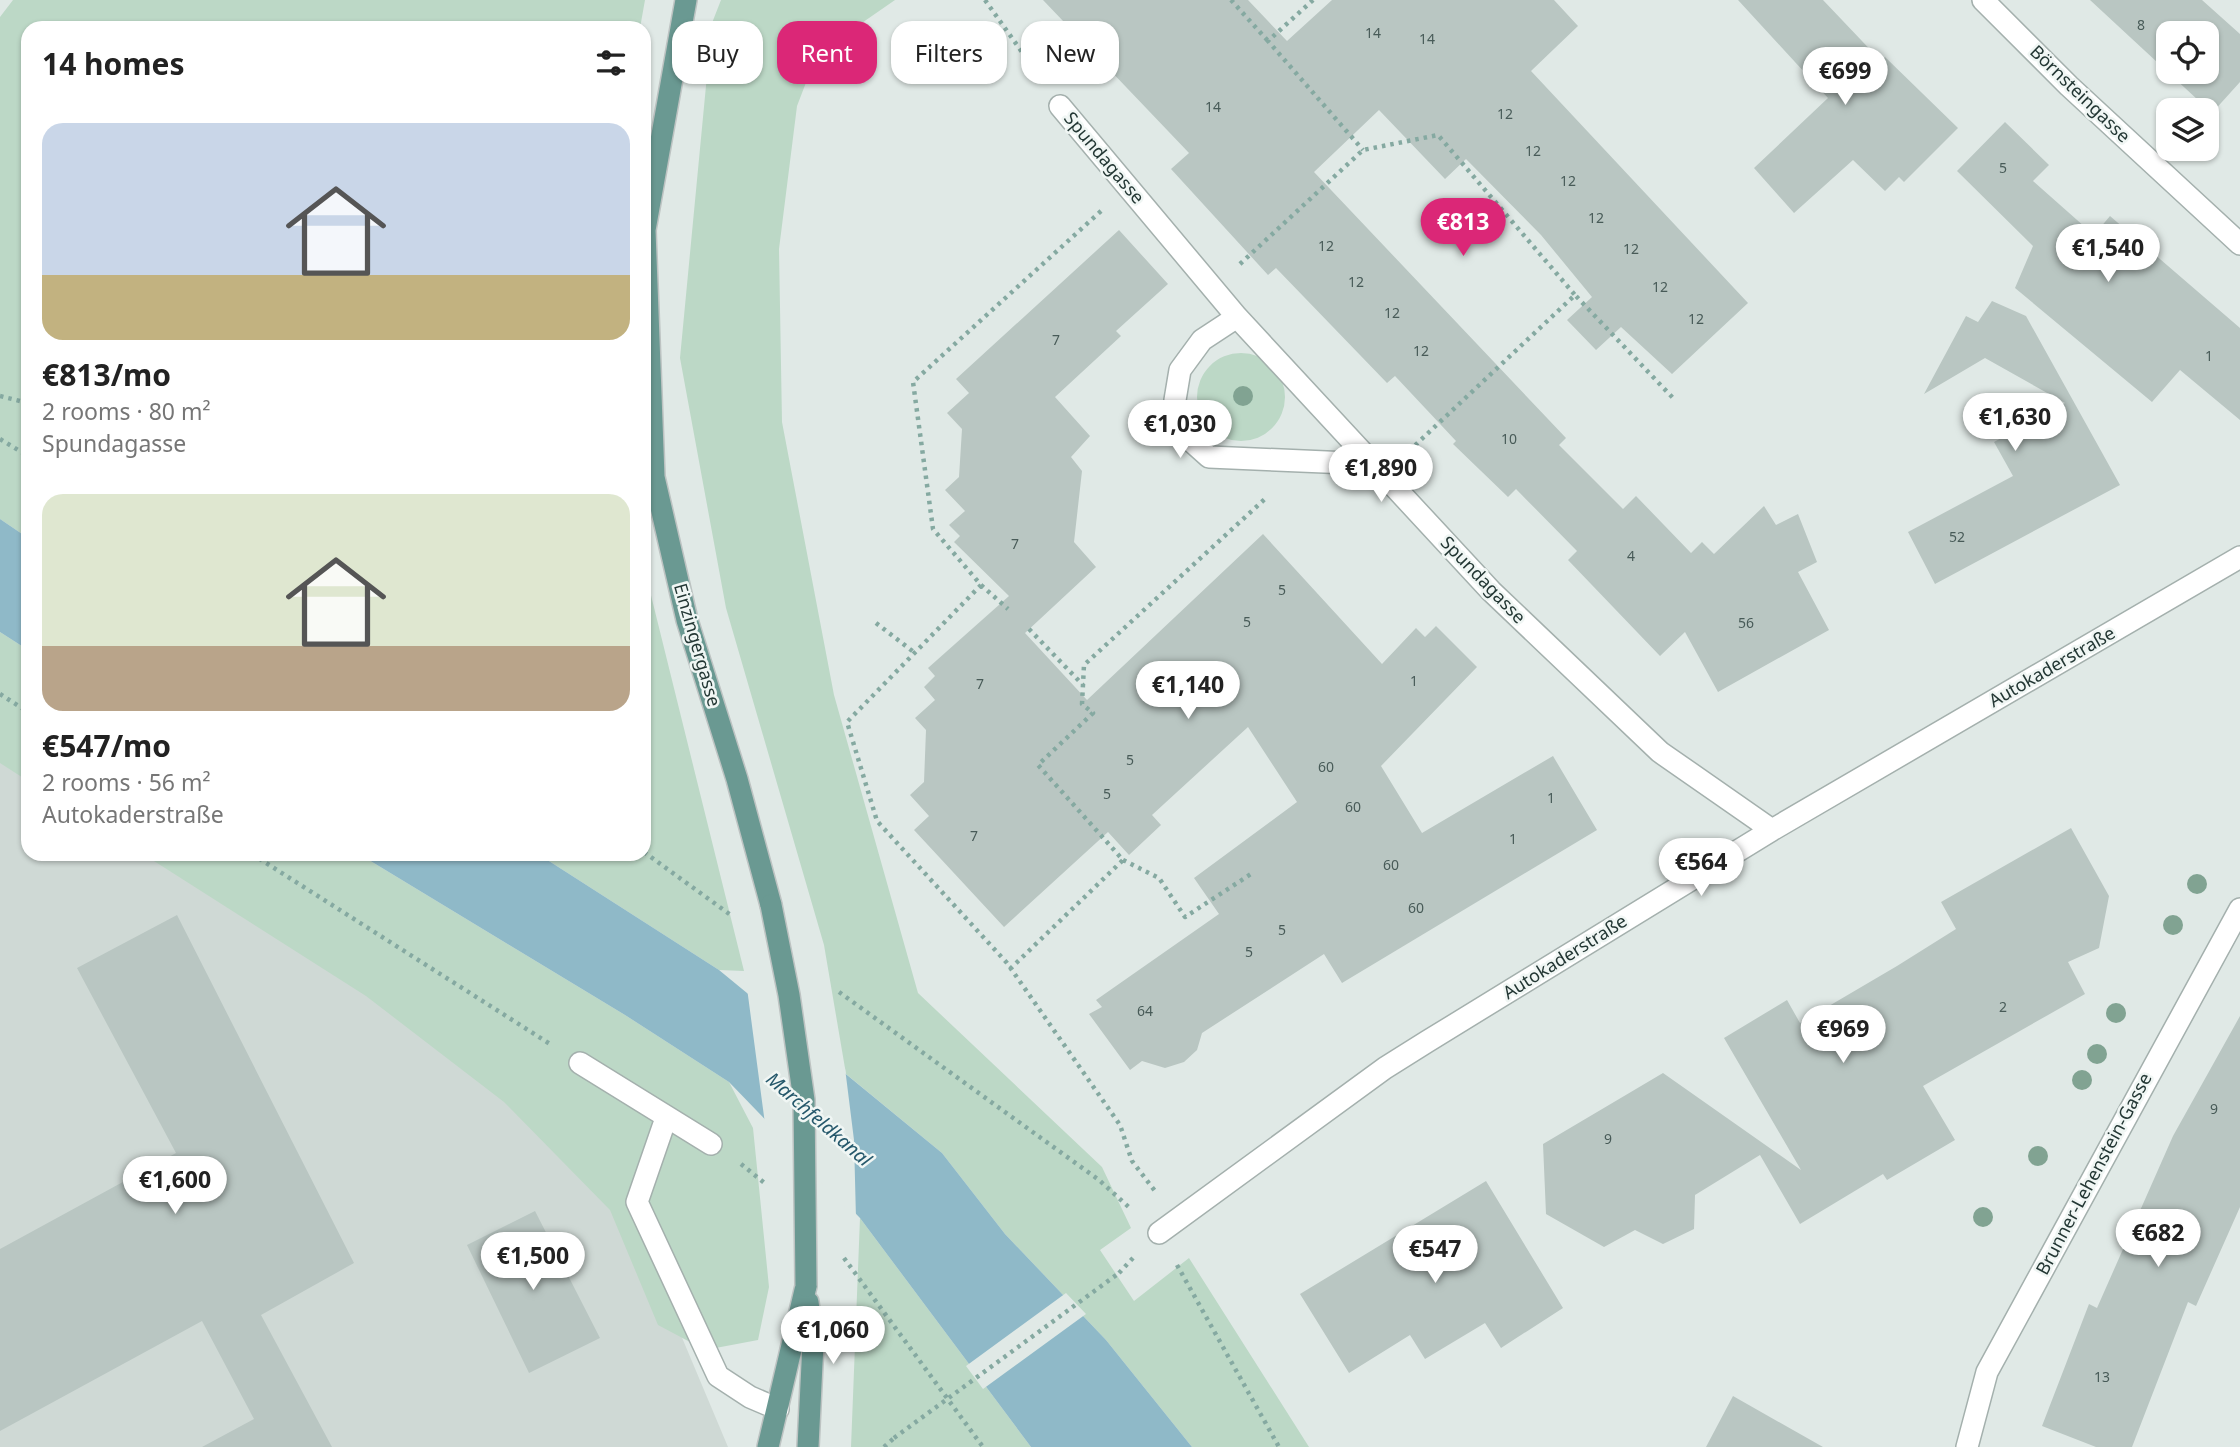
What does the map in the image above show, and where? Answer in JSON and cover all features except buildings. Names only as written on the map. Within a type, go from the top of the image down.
[{"type":"main road","name":"Einzingergasse","points":[[651,196],[686,0]]},
{"type":"main road","name":"Einzingergasse","points":[[651,395],[654,477],[687,620],[737,779],[771,905],[789,995],[804,1100],[806,1286],[813,1343],[808,1447]]},
{"type":"main road","name":"Einzingergasse","points":[[768,1447],[806,1286]]},
{"type":"street","name":"Börnsteingasse","points":[[1983,0],[2069,86],[2240,244]]},
{"type":"street","name":"Spundagasse","points":[[1060,106],[1237,317],[1491,591],[1660,752],[1772,830]]},
{"type":"street","points":[[1237,317],[1202,340],[1180,370],[1175,400],[1181,432],[1209,457],[1305,462],[1378,470]]},
{"type":"street","name":"Autokaderstraße","points":[[1159,1233],[1385,1068],[1772,830],[2240,557]]},
{"type":"street","name":"Brunner-Lehenstein-Gasse","points":[[1967,1447],[1987,1372],[2240,909]]},
{"type":"street","points":[[580,1063],[711,1144]]},
{"type":"street","points":[[666,1118],[637,1202],[718,1376],[750,1397],[778,1409]]},
{"type":"path","points":[[985,0],[1060,106]]},
{"type":"path","points":[[1231,0],[1363,150]]},
{"type":"path","points":[[1268,41],[1313,0]]},
{"type":"path","points":[[1213,289],[1363,150],[1438,135],[1575,295],[1673,398]]},
{"type":"path","points":[[1008,609],[981,586],[933,529],[913,382],[1127,186]]},
{"type":"path","points":[[1378,470],[1575,295]]},
{"type":"path","points":[[0,397],[21,402]]},
{"type":"path","points":[[0,439],[21,452]]},
{"type":"path","points":[[1254,873],[1185,916],[1159,878],[1123,860],[1038,765],[1093,713],[1082,704],[1084,664],[1305,462]]},
{"type":"path","points":[[981,586],[848,722],[877,821],[1010,969],[1120,1125],[1132,1161]]},
{"type":"path","points":[[876,623],[915,653]]},
{"type":"path","points":[[1029,629],[1083,685]]},
{"type":"path","points":[[0,694],[21,708]]},
{"type":"path","points":[[651,857],[732,916]]},
{"type":"path","points":[[1010,969],[1123,860]]},
{"type":"path","points":[[263,861],[580,1063]]},
{"type":"path","points":[[839,992],[1099,1180]]},
{"type":"path","points":[[711,1144],[754,1173],[774,1192]]},
{"type":"path","points":[[834,1249],[845,1258],[983,1447]]},
{"type":"path","points":[[1176,1262],[1279,1447]]},
{"type":"path","points":[[884,1447],[1119,1273]]},
{"type":"shaded area","points":[[0,746],[21,759],[21,861],[194,861],[650,1130],[625,1202],[728,1447],[0,1447]]},
{"type":"green space","points":[[13,0],[645,0],[641,21],[21,21],[21,533],[0,519],[0,17]]},
{"type":"green space","points":[[721,0],[895,0],[865,21],[777,21],[777,84],[805,84],[797,106],[779,249],[782,422],[834,695],[918,993],[1102,1167],[1131,1228],[1100,1250],[1134,1301],[1189,1258],[1309,1447],[1192,1447],[1106,1340],[1005,1234],[942,1153],[846,1074],[824,945],[726,608],[680,358],[706,84],[763,84],[763,21],[713,21]]},
{"type":"green space","points":[[1241,353],[1258,356],[1272,366],[1282,380],[1285,397],[1282,414],[1272,428],[1258,438],[1241,441],[1224,438],[1210,428],[1200,414],[1197,397],[1200,380],[1210,366],[1224,356]]},
{"type":"green space","points":[[651,595],[744,971],[719,970],[549,861],[651,861]]},
{"type":"green space","points":[[0,632],[21,646],[21,776],[0,763]]},
{"type":"green space","points":[[154,861],[371,861],[625,1015],[729,1082],[753,1128],[769,1287],[758,1340],[705,1350],[658,1325],[610,1210],[504,1102],[366,996]]},
{"type":"green space","points":[[860,1218],[1031,1447],[851,1447]]},
{"type":"water","points":[[0,519],[21,533],[21,646],[0,632]]},
{"type":"water","name":"Marchfeldkanal","points":[[371,861],[549,861],[719,970],[942,1153],[1005,1234],[1106,1340],[1192,1447],[1031,1447],[860,1218],[729,1082],[625,1015]]},
{"type":"pier","points":[[747,988],[845,1068],[854,1140],[856,1219],[765,1124]]},
{"type":"pier","points":[[1066,1293],[1086,1314],[983,1389],[966,1366]]}]
